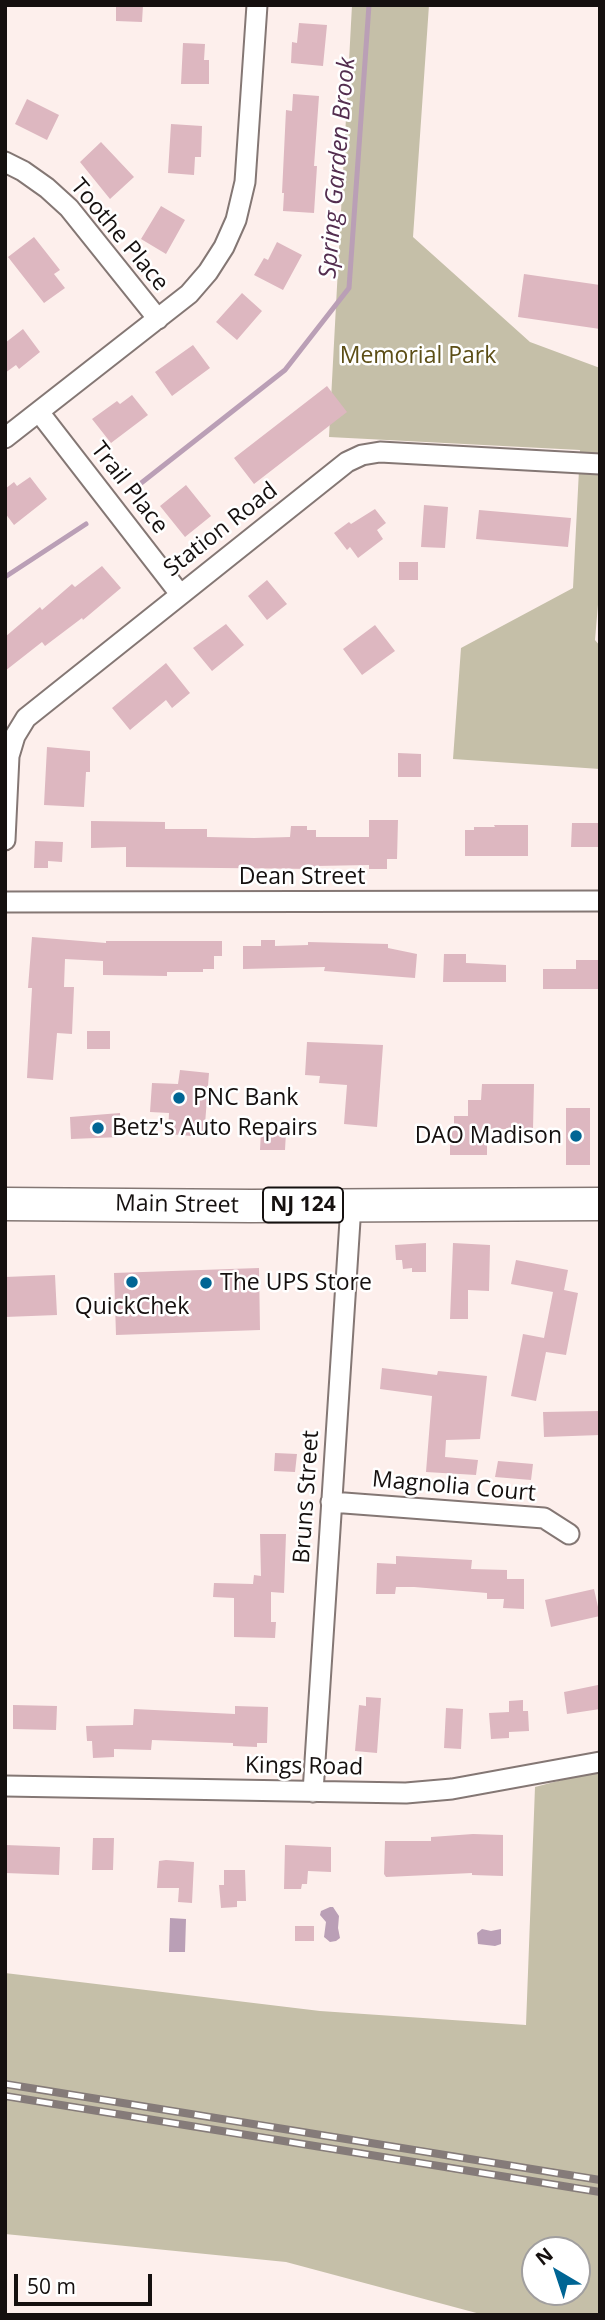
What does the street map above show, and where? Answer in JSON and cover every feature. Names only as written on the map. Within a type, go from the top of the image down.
[{"type":"main road","name":"Main Street","points":[[5,1204],[600,1204]]},
{"type":"street","points":[[5,438],[189,294],[224,247],[236,220],[245,181],[257,5]]},
{"type":"street","name":"Toothe Place","points":[[5,162],[47,188],[69,208],[158,319]]},
{"type":"street","name":"Trail Place","points":[[39,412],[180,594]]},
{"type":"street","name":"Station Road","points":[[5,840],[9,756],[15,736],[26,718],[347,462],[362,455],[380,452],[600,464]]},
{"type":"street","name":"Dean Street","points":[[5,902],[600,901]]},
{"type":"street","name":"Bruns Street","points":[[313,1792],[351,1205]]},
{"type":"street","name":"Magnolia Court","points":[[331,1502],[544,1518],[569,1534]]},
{"type":"street","name":"Kings Road","points":[[5,1786],[405,1793],[452,1789],[600,1762]]},
{"type":"green space","name":"Memorial Park","points":[[352,5],[429,5],[413,237],[530,342],[600,368],[600,581],[595,640],[600,646],[600,769],[453,759],[461,648],[573,588],[580,450],[329,437]]},
{"type":"green space","points":[[600,1770],[600,2315],[484,2315],[286,2262],[5,2234],[5,1973],[320,2011],[526,2025],[535,1787]]},
{"type":"shaded area","points":[[333,1907],[339,1916],[340,1938],[330,1942],[324,1937],[326,1922],[320,1915],[321,1911]]},
{"type":"shaded area","points":[[170,1918],[186,1919],[185,1952],[169,1952]]},
{"type":"shaded area","points":[[482,1929],[501,1929],[501,1944],[478,1944],[477,1933]]},
{"type":"building","points":[[116,5],[143,5],[142,22],[116,21]]},
{"type":"building","points":[[299,23],[327,25],[323,66],[291,63],[292,42],[297,43]]},
{"type":"building","points":[[183,43],[205,44],[204,60],[209,60],[209,84],[181,84]]},
{"type":"building","points":[[293,94],[319,96],[314,213],[283,211],[286,110],[292,111]]},
{"type":"building","points":[[27,99],[59,115],[47,140],[15,124]]},
{"type":"building","points":[[171,124],[202,126],[201,157],[195,157],[194,175],[168,173]]},
{"type":"building","points":[[101,142],[134,177],[110,199],[80,162]]},
{"type":"building","points":[[161,206],[185,220],[166,254],[141,239]]},
{"type":"building","points":[[34,237],[60,270],[54,274],[65,288],[44,303],[8,257]]},
{"type":"building","points":[[277,242],[302,255],[283,290],[254,275],[264,258],[268,260]]},
{"type":"building","points":[[524,274],[600,285],[600,329],[518,317]]},
{"type":"building","points":[[242,293],[262,311],[237,340],[216,322]]},
{"type":"building","points":[[23,329],[40,352],[19,369],[16,365],[5,373],[5,343]]},
{"type":"building","points":[[193,345],[210,368],[172,396],[155,372]]},
{"type":"building","points":[[327,386],[347,412],[254,484],[234,458]]},
{"type":"building","points":[[132,395],[148,415],[111,443],[92,419],[117,401],[120,404]]},
{"type":"building","points":[[30,477],[47,499],[14,525],[5,513],[5,489],[14,482],[17,486]]},
{"type":"building","points":[[186,485],[211,516],[185,537],[160,506]]},
{"type":"building","points":[[424,505],[448,507],[445,548],[421,547]]},
{"type":"building","points":[[375,509],[386,523],[377,530],[383,539],[358,558],[350,547],[347,550],[334,533]]},
{"type":"building","points":[[479,510],[571,518],[568,547],[476,539]]},
{"type":"building","points":[[399,562],[418,562],[418,580],[399,580]]},
{"type":"building","points":[[102,566],[121,588],[83,620],[82,618],[45,646],[42,642],[5,671],[5,637],[40,607],[42,610],[72,584],[75,587]]},
{"type":"building","points":[[267,580],[287,604],[267,620],[248,596]]},
{"type":"building","points":[[226,624],[244,645],[212,671],[193,648]]},
{"type":"building","points":[[375,625],[395,651],[362,675],[343,649]]},
{"type":"building","points":[[166,663],[190,693],[172,708],[166,700],[130,730],[112,708]]},
{"type":"building","points":[[47,747],[90,751],[90,772],[86,772],[84,807],[44,805]]},
{"type":"building","points":[[398,753],[421,754],[421,777],[398,777]]},
{"type":"building","points":[[369,820],[398,820],[397,859],[387,859],[387,869],[369,869],[369,865],[316,866],[316,869],[126,867],[126,847],[91,848],[91,821],[165,822],[165,829],[207,829],[207,837],[254,838],[290,837],[291,826],[307,826],[307,830],[316,830],[316,837],[369,837]]},
{"type":"building","points":[[572,823],[600,823],[600,847],[571,847]]},
{"type":"building","points":[[494,825],[528,825],[528,856],[465,856],[465,830],[495,827]]},
{"type":"building","points":[[35,841],[63,842],[62,862],[48,861],[48,868],[34,868]]},
{"type":"building","points":[[32,937],[106,943],[222,941],[222,956],[214,956],[214,969],[203,969],[203,972],[167,972],[167,976],[103,975],[103,961],[65,959],[64,987],[74,987],[72,1034],[57,1033],[53,1080],[27,1078],[32,988],[28,988]]},
{"type":"building","points":[[261,940],[275,940],[275,946],[308,945],[308,942],[388,944],[388,948],[417,954],[415,978],[324,971],[325,967],[243,969],[243,946],[261,946]]},
{"type":"building","points":[[444,954],[466,954],[466,963],[506,965],[506,982],[443,982]]},
{"type":"building","points":[[576,960],[600,960],[600,989],[543,989],[543,969],[576,969]]},
{"type":"building","points":[[87,1031],[110,1031],[110,1049],[87,1049]]},
{"type":"building","points":[[307,1042],[383,1045],[377,1127],[344,1124],[347,1085],[319,1083],[320,1076],[305,1075]]},
{"type":"building","name":"PNC Bank","points":[[180,1070],[209,1073],[204,1137],[168,1134],[169,1113],[150,1112],[152,1083],[178,1084]]},
{"type":"building","points":[[482,1084],[534,1084],[533,1129],[487,1129],[487,1155],[450,1155],[450,1126],[454,1126],[454,1116],[468,1116],[468,1100],[481,1100]]},
{"type":"building","points":[[566,1108],[590,1108],[590,1165],[566,1165]]},
{"type":"building","points":[[120,1113],[121,1137],[71,1139],[70,1117]]},
{"type":"building","points":[[261,1131],[286,1132],[285,1150],[260,1150]]},
{"type":"building","points":[[426,1243],[426,1272],[412,1272],[412,1268],[403,1269],[402,1260],[396,1260],[395,1245]]},
{"type":"building","points":[[453,1243],[490,1245],[489,1291],[468,1290],[468,1319],[450,1319]]},
{"type":"building","points":[[516,1260],[568,1270],[564,1290],[578,1293],[566,1355],[546,1352],[536,1401],[511,1396],[523,1334],[544,1338],[553,1292],[511,1284]]},
{"type":"building","points":[[259,1268],[260,1330],[116,1335],[114,1273]]},
{"type":"building","points":[[55,1275],[57,1315],[5,1317],[5,1277]]},
{"type":"building","points":[[382,1368],[437,1375],[438,1371],[487,1376],[480,1439],[446,1440],[445,1457],[478,1460],[476,1475],[426,1472],[432,1396],[380,1389]]},
{"type":"building","points":[[600,1411],[600,1435],[544,1437],[543,1412]]},
{"type":"building","points":[[275,1453],[297,1454],[295,1472],[274,1471]]},
{"type":"building","points":[[498,1461],[533,1464],[531,1480],[495,1477]]},
{"type":"building","points":[[260,1534],[286,1534],[284,1593],[271,1592],[271,1622],[276,1622],[275,1638],[234,1637],[234,1598],[213,1597],[214,1583],[253,1584],[254,1575],[261,1576]]},
{"type":"building","points":[[396,1556],[472,1560],[471,1569],[507,1570],[507,1579],[524,1579],[524,1609],[503,1608],[504,1599],[487,1599],[487,1593],[396,1587],[395,1594],[376,1594],[377,1563],[396,1564]]},
{"type":"building","points":[[594,1589],[600,1616],[551,1627],[545,1600]]},
{"type":"building","points":[[598,1685],[600,1709],[567,1714],[564,1692]]},
{"type":"building","points":[[366,1697],[381,1698],[377,1753],[355,1751],[359,1705],[366,1706]]},
{"type":"building","points":[[523,1700],[523,1711],[528,1711],[529,1731],[509,1732],[509,1738],[491,1739],[489,1713],[509,1712],[509,1701]]},
{"type":"building","points":[[13,1705],[57,1706],[56,1730],[13,1729]]},
{"type":"building","points":[[235,1706],[268,1707],[267,1743],[257,1743],[257,1747],[233,1746],[233,1743],[152,1740],[151,1750],[114,1749],[114,1757],[93,1758],[92,1741],[87,1741],[86,1726],[133,1725],[134,1709],[235,1714]]},
{"type":"building","points":[[446,1708],[463,1709],[461,1749],[444,1748]]},
{"type":"building","points":[[503,1835],[503,1876],[472,1873],[386,1877],[384,1874],[385,1841],[431,1841],[431,1837]]},
{"type":"building","points":[[93,1838],[114,1838],[113,1870],[92,1870]]},
{"type":"building","points":[[5,1845],[60,1847],[59,1875],[5,1873]]},
{"type":"building","points":[[285,1845],[331,1847],[331,1872],[308,1871],[307,1884],[302,1884],[301,1889],[284,1889]]},
{"type":"building","points":[[159,1861],[194,1862],[192,1903],[178,1902],[179,1888],[157,1888]]},
{"type":"building","points":[[224,1870],[245,1870],[246,1901],[237,1901],[237,1907],[221,1908],[219,1885],[224,1885]]},
{"type":"building","points":[[295,1926],[314,1926],[314,1941],[295,1941]]},
{"type":"waterway","name":"Spring Garden Brook","points":[[131,491],[285,370],[349,288],[369,5]]},
{"type":"waterway","name":"Spring Garden Brook","points":[[5,577],[86,524]]},
{"type":"railway","points":[[5,2084],[600,2180]]},
{"type":"railway","points":[[5,2096],[600,2192]]},
{"type":"place","name":"PNC Bank","points":[[179,1098]]},
{"type":"place","name":"Betz's Auto Repairs","points":[[98,1128]]},
{"type":"place","name":"DAO Madison","points":[[576,1136]]},
{"type":"place","name":"QuickChek","points":[[132,1282]]},
{"type":"place","name":"The UPS Store","points":[[206,1283]]}]
